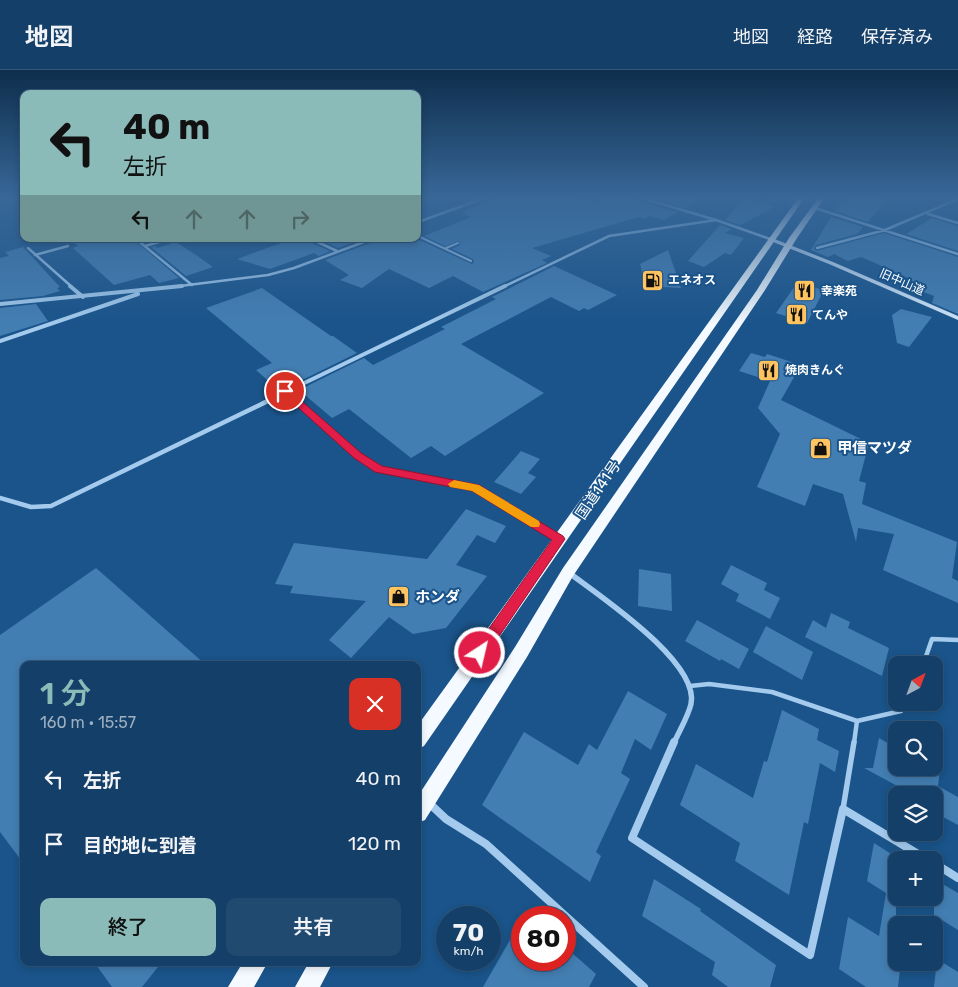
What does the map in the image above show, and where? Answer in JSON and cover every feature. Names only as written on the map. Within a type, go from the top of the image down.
[{"type":"highway","name":"国道141号","points":[[421,736],[559,539],[652,411],[769,240]]},
{"type":"highway","name":"国道141号","points":[[421,808],[521,652],[568,572],[755,299],[792,240]]},
{"type":"highway","points":[[240,987],[254,966]]},
{"type":"highway","points":[[307,987],[320,966]]},
{"type":"main road","name":"旧中山道","points":[[772,240],[831,262],[958,318]]},
{"type":"street","points":[[0,498],[31,507],[51,506],[600,240]]},
{"type":"street","points":[[817,248],[848,240]]},
{"type":"street","points":[[915,240],[958,254]]},
{"type":"street","points":[[140,242],[192,285]]},
{"type":"street","points":[[145,246],[159,242]]},
{"type":"street","points":[[317,242],[338,251]]},
{"type":"street","points":[[0,304],[145,291],[280,272],[364,242]]},
{"type":"street","points":[[35,255],[68,246]]},
{"type":"street","points":[[28,248],[83,297]]},
{"type":"street","points":[[0,342],[145,291]]},
{"type":"street","points":[[285,391],[357,455],[379,470],[475,488],[559,539]]},
{"type":"street","points":[[568,572],[644,628],[667,654],[690,686],[691,704],[632,838],[810,955],[843,810],[913,851]]},
{"type":"street","points":[[425,801],[446,818],[486,844],[644,987]]},
{"type":"street","points":[[943,869],[958,878]]},
{"type":"lane","points":[[427,240],[471,260]]},
{"type":"lane","points":[[445,248],[458,243]]},
{"type":"lane","points":[[926,656],[932,639],[958,640]]},
{"type":"lane","points":[[690,686],[709,684],[772,692],[856,721],[901,711]]},
{"type":"lane","points":[[843,810],[856,721]]},
{"type":"building","points":[[432,240],[560,240],[532,248],[551,256],[542,260],[547,263],[483,292],[453,276],[429,288],[389,269],[362,288],[340,280],[349,275],[325,260],[373,242],[421,241],[472,264],[474,262],[473,259],[452,249],[460,245],[459,241],[445,246]]},
{"type":"building","points":[[707,240],[743,240],[731,255],[725,253],[704,267],[688,261]]},
{"type":"building","points":[[817,240],[835,240],[816,245],[814,248],[816,251],[858,240],[905,240],[958,257],[958,314],[932,303],[934,296],[900,283],[910,279],[873,262],[861,257],[848,261],[834,254],[828,257],[811,250]]},
{"type":"building","points":[[924,240],[958,240],[958,251]]},
{"type":"building","points":[[73,242],[137,242],[179,278],[159,283],[150,275],[114,285],[73,248],[78,246]]},
{"type":"building","points":[[176,242],[213,267],[186,276],[151,247],[156,246],[157,248]]},
{"type":"building","points":[[284,242],[310,242],[330,251],[319,256],[314,253],[270,269],[237,259]]},
{"type":"building","points":[[325,242],[355,242],[338,248]]},
{"type":"building","points":[[23,247],[60,287],[57,288],[60,291],[43,296],[0,300],[0,258],[9,256],[5,252]]},
{"type":"building","points":[[668,250],[681,288],[646,286],[640,264]]},
{"type":"building","points":[[554,266],[617,295],[588,310],[584,308],[579,311],[551,297],[461,344],[544,393],[445,456],[431,446],[411,458],[349,409],[332,418],[299,390],[364,358],[373,365],[445,329],[441,327],[496,299],[492,297]]},
{"type":"building","points":[[797,283],[824,290],[807,323],[776,313]]},
{"type":"building","points":[[262,288],[357,353],[292,385],[287,380],[274,386],[256,370],[272,363],[206,308]]},
{"type":"building","points":[[36,304],[48,321],[0,336],[0,308]]},
{"type":"building","points":[[901,309],[932,317],[909,347],[897,343],[892,315]]},
{"type":"building","points":[[751,353],[765,357],[767,354],[801,365],[781,400],[869,443],[859,481],[866,483],[862,504],[957,542],[952,578],[958,581],[958,603],[883,570],[894,534],[858,528],[856,542],[843,494],[813,484],[805,506],[757,487],[780,434],[758,408],[770,381],[739,371]]},
{"type":"building","points":[[521,451],[540,459],[528,473],[536,477],[521,494],[494,482]]},
{"type":"building","name":"ホンダ","points":[[466,509],[506,526],[495,543],[477,535],[456,565],[487,576],[446,628],[413,634],[389,617],[351,658],[329,640],[366,601],[290,593],[293,586],[275,584],[294,543],[427,559]]},
{"type":"building","points":[[731,565],[767,583],[764,590],[780,598],[770,619],[736,601],[739,594],[721,584]]},
{"type":"building","points":[[96,568],[201,661],[20,661],[20,859],[0,832],[0,635]]},
{"type":"building","points":[[639,569],[671,574],[672,611],[638,606]]},
{"type":"building","points":[[831,613],[850,622],[848,628],[889,648],[882,676],[805,637],[813,620],[826,628]]},
{"type":"building","points":[[697,620],[749,649],[739,669],[721,659],[720,661],[685,641]]},
{"type":"building","points":[[766,626],[813,652],[802,680],[753,652]]},
{"type":"building","points":[[628,691],[667,714],[651,750],[635,739],[621,773],[630,779],[596,852],[601,856],[590,882],[482,805],[524,732],[578,765],[589,744],[597,750]]},
{"type":"building","points":[[782,710],[819,729],[817,740],[839,751],[835,772],[820,763],[808,824],[804,822],[789,895],[735,861],[740,843],[680,805],[696,764],[753,798],[764,761],[767,762]]},
{"type":"building","points":[[879,738],[888,743],[888,776],[939,776],[938,786],[897,786],[864,768],[873,768]]},
{"type":"building","points":[[943,789],[958,797],[958,825],[943,817]]},
{"type":"building","points":[[874,843],[888,852],[888,906],[896,906],[896,916],[888,916],[888,971],[900,971],[898,987],[866,987],[839,969],[848,917],[879,936],[886,893],[867,881]]},
{"type":"building","points":[[654,879],[701,909],[700,911],[776,965],[770,987],[728,987],[712,975],[715,962],[642,916]]},
{"type":"building","points":[[943,884],[958,893],[958,930],[943,921],[943,916],[934,915],[934,906],[943,906]]},
{"type":"building","points":[[511,938],[511,971],[576,971],[576,957],[596,974],[589,987],[483,987],[492,971],[501,971],[501,956]]},
{"type":"building","points":[[943,963],[958,972],[958,987],[934,987],[936,971],[943,971]]},
{"type":"building","points":[[97,966],[159,966],[142,987],[112,987]]},
{"type":"slow traffic","points":[[454,484],[475,488],[535,524]]},
{"type":"place","name":"エネオス","points":[[652,280]]},
{"type":"place","name":"幸楽苑","points":[[805,291]]},
{"type":"place","name":"てんや","points":[[796,315]]},
{"type":"place","name":"焼肉きんぐ","points":[[769,370]]},
{"type":"place","name":"甲信マツダ","points":[[821,448]]},
{"type":"place","name":"ホンダ","points":[[399,597]]},
{"type":"route","points":[[285,391],[357,455],[379,470],[475,488],[559,539],[480,653]]}]
